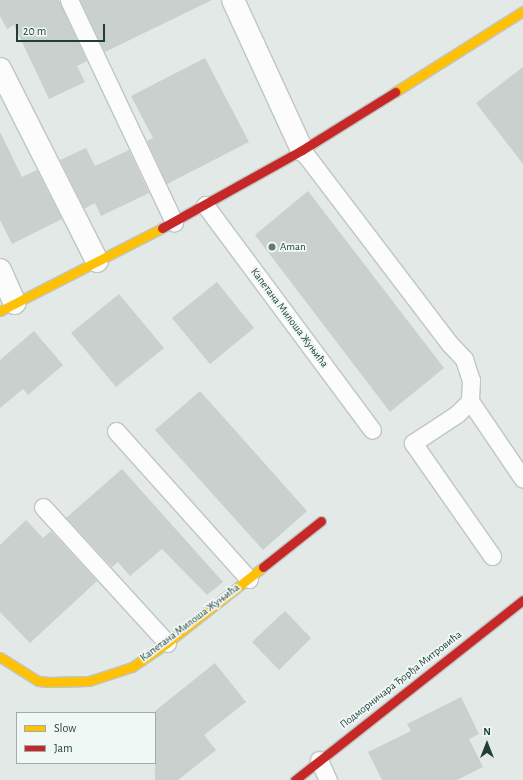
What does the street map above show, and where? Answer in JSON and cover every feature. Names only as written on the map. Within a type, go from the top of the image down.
[{"type":"street","points":[[233,0],[302,150]]},
{"type":"street","points":[[0,270],[8,307],[174,222],[302,150],[523,11]]},
{"type":"street","points":[[0,69],[97,261]]},
{"type":"street","name":"Капетана Милоша Жуњића","points":[[0,658],[38,681],[89,681],[132,667],[167,643],[321,521]]},
{"type":"street","name":"Подморничара Ђорђа Митровића","points":[[295,780],[523,600]]},
{"type":"lane","points":[[69,0],[174,222]]},
{"type":"lane","points":[[302,150],[450,344],[464,359],[471,380],[470,401],[523,479]]},
{"type":"lane","name":"Капетана Милоша Жуњића","points":[[205,205],[372,430]]},
{"type":"lane","points":[[470,401],[457,414],[413,443],[492,556]]},
{"type":"lane","points":[[116,431],[249,579]]},
{"type":"lane","points":[[43,507],[167,643]]},
{"type":"lane","points":[[319,760],[328,780]]},
{"type":"building","points":[[0,0],[59,0],[87,61],[77,66],[85,82],[49,99],[14,25],[7,29],[0,16]]},
{"type":"building","points":[[80,0],[212,0],[105,52]]},
{"type":"building","points":[[205,58],[249,142],[167,184],[147,141],[153,138],[131,96]]},
{"type":"building","points":[[523,67],[523,164],[476,103]]},
{"type":"building","points":[[0,132],[22,177],[37,170],[62,219],[12,244],[0,220]]},
{"type":"building","points":[[86,148],[95,166],[129,150],[149,193],[101,216],[95,203],[84,209],[60,160]]},
{"type":"building","points":[[308,191],[444,368],[390,412],[255,235]]},
{"type":"building","points":[[217,282],[254,328],[210,364],[172,318]]},
{"type":"building","points":[[119,294],[164,348],[116,387],[71,333]]},
{"type":"building","points":[[34,331],[63,365],[28,395],[23,389],[0,408],[0,360]]},
{"type":"building","points":[[200,391],[307,511],[263,550],[155,430]]},
{"type":"building","points":[[122,469],[223,582],[207,595],[162,549],[130,576],[118,562],[112,567],[66,518]]},
{"type":"building","points":[[26,520],[43,538],[51,531],[97,581],[30,643],[0,612],[0,545]]},
{"type":"building","points":[[285,611],[311,638],[279,670],[252,642]]},
{"type":"building","points":[[215,663],[246,702],[204,735],[216,750],[178,780],[155,780],[155,711]]},
{"type":"building","points":[[461,697],[479,734],[469,739],[483,767],[457,780],[382,780],[368,752],[411,731],[407,724]]},
{"type":"traffic: slow","points":[[395,92],[523,11]]},
{"type":"traffic: slow","points":[[0,311],[162,228]]},
{"type":"traffic: slow","points":[[0,657],[38,681],[49,682],[89,681],[132,667],[167,643],[263,567]]},
{"type":"traffic: jam","points":[[162,228],[302,150],[395,92]]},
{"type":"traffic: jam","points":[[263,567],[321,521]]},
{"type":"traffic: jam","points":[[295,780],[523,600]]},
{"type":"place","name":"Aman","points":[[272,247]]}]
